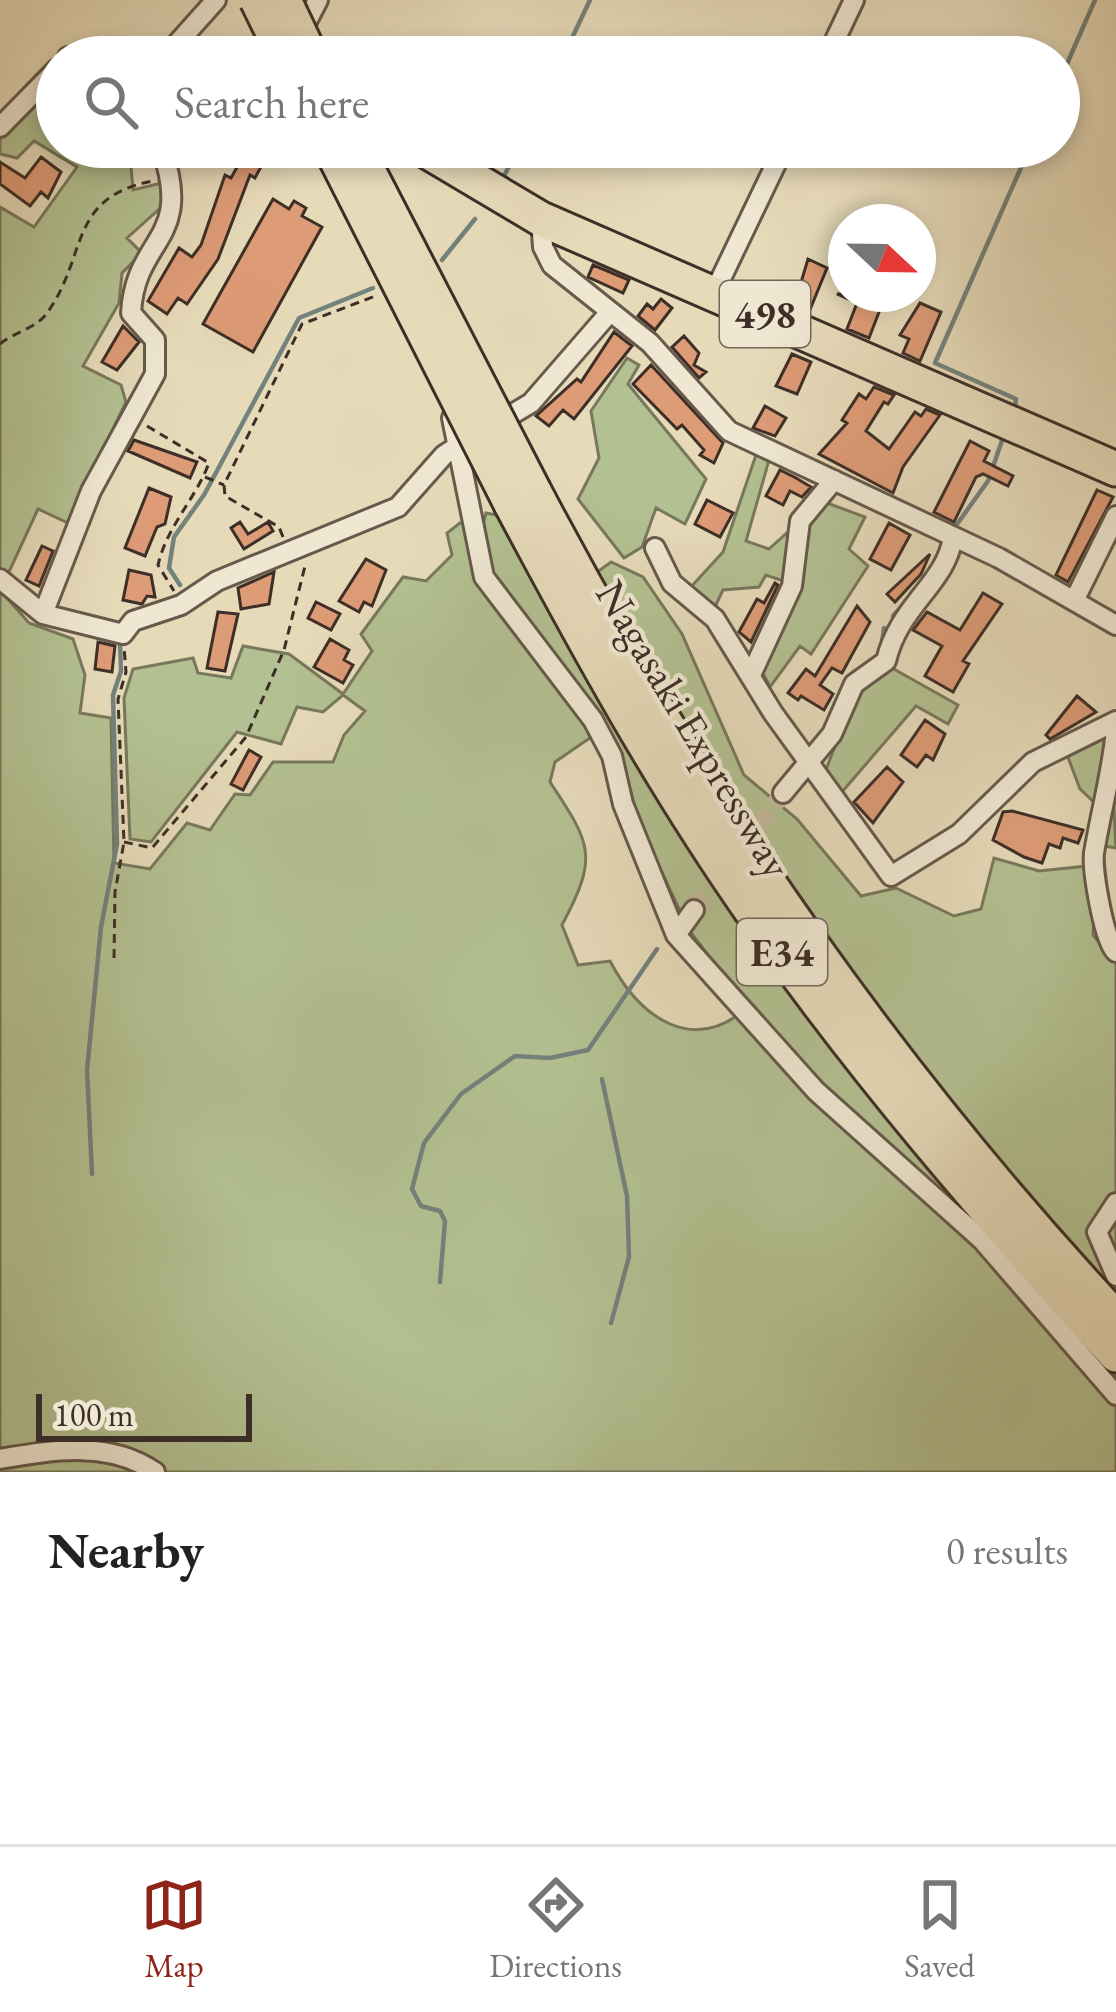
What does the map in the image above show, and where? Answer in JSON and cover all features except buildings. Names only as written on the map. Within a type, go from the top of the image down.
[{"type":"highway","points":[[259,3],[281,36]]},
{"type":"highway","name":"Nagasaki Expressway","points":[[341,168],[522,498],[773,895],[956,1135],[1116,1318]]},
{"type":"highway","name":"Nagasaki Expressway","points":[[366,168],[595,661],[751,911],[938,1154],[1116,1355]]},
{"type":"highway","name":"498","points":[[456,168],[542,219],[1116,469]]},
{"type":"street","points":[[184,36],[216,0]]},
{"type":"street","points":[[302,36],[318,0]]},
{"type":"street","points":[[836,36],[854,0]]},
{"type":"street","points":[[0,128],[36,91]]},
{"type":"street","points":[[43,614],[91,491],[158,359],[155,340],[130,313],[133,279],[157,248],[170,219],[168,168]]},
{"type":"street","points":[[329,168],[458,429],[467,514],[484,577],[593,720],[612,756],[623,804],[676,935],[802,1077],[982,1240],[1116,1395]]},
{"type":"street","points":[[714,292],[774,168]]},
{"type":"street","points":[[542,219],[545,255],[650,343],[729,431],[953,537],[1116,625]]},
{"type":"street","points":[[0,579],[43,614],[123,634],[133,621],[181,605],[217,581],[398,507],[444,455],[531,403],[610,312]]},
{"type":"street","points":[[751,675],[792,586],[800,521],[834,480]]},
{"type":"street","points":[[1074,601],[1116,516]]},
{"type":"street","points":[[783,793],[811,765],[832,734],[846,694],[886,662],[892,636],[914,598],[934,582],[953,537]]},
{"type":"street","points":[[655,548],[672,583],[716,620],[891,876],[959,835],[1033,762],[1116,721]]},
{"type":"street","points":[[1116,730],[1111,790],[1094,856],[1104,904],[1102,934],[1116,952]]},
{"type":"street","points":[[676,935],[694,910]]},
{"type":"street","points":[[1116,1203],[1097,1232],[1100,1249],[1116,1276]]},
{"type":"street","points":[[0,1459],[92,1449],[124,1455],[155,1472]]},
{"type":"path","points":[[0,344],[44,319],[64,287],[74,244],[103,200],[121,187],[172,178]]},
{"type":"path","points":[[288,550],[279,527],[225,496],[224,485],[302,324],[390,291]]},
{"type":"path","points":[[134,411],[153,431],[209,463],[164,537],[158,565],[181,605]]},
{"type":"path","points":[[204,476],[224,485]]},
{"type":"path","points":[[124,842],[152,848],[246,737],[284,650],[311,543]]},
{"type":"path","points":[[114,958],[116,892],[124,842],[118,699],[126,673],[123,634]]},
{"type":"green space","points":[[36,98],[36,142],[17,158],[0,154],[0,135]]},
{"type":"green space","points":[[76,168],[131,168],[133,190],[166,182],[167,202],[127,238],[142,253],[122,273],[119,303],[83,366],[121,385],[126,402],[68,523],[38,509],[8,574],[0,569],[0,207],[34,227]]},
{"type":"green space","points":[[627,358],[639,365],[628,384],[706,479],[685,524],[656,508],[642,547],[624,558],[578,499],[599,458],[591,411]]},
{"type":"green space","points":[[756,455],[769,460],[746,541],[769,549],[822,501],[865,517],[849,549],[868,566],[811,654],[800,646],[770,687],[763,673],[798,586],[766,575],[759,587],[723,590],[712,613],[690,588],[723,552]]},
{"type":"green space","points":[[486,513],[501,516],[555,603],[611,562],[643,577],[682,634],[744,775],[797,819],[861,896],[896,888],[954,916],[981,909],[994,858],[1039,871],[1088,866],[1095,900],[1093,935],[1116,963],[1116,1472],[0,1472],[0,590],[29,623],[73,639],[85,675],[80,713],[111,718],[114,863],[150,869],[187,823],[210,830],[235,794],[250,795],[273,762],[333,762],[344,735],[365,711],[343,695],[323,712],[297,707],[281,744],[237,732],[151,842],[130,839],[124,698],[133,669],[193,658],[198,673],[231,678],[243,646],[289,654],[343,694],[372,651],[361,634],[403,577],[426,581],[452,555],[447,533],[460,523],[483,525]],"holes":[[[597,733],[618,746],[640,826],[689,930],[748,1007],[728,1021],[688,1029],[670,1024],[636,999],[610,961],[578,965],[562,925],[582,882],[585,851],[582,836],[550,782],[555,762]]]},
{"type":"green space","points":[[892,668],[958,705],[948,724],[916,706],[842,792],[824,775],[856,690]]},
{"type":"green space","points":[[1110,732],[1116,848],[1093,844],[1101,809],[1080,789],[1066,752]]},
{"type":"waterway","points":[[573,36],[590,0]]},
{"type":"waterway","points":[[1079,36],[1095,0]]},
{"type":"waterway","points":[[503,178],[508,168]]},
{"type":"waterway","points":[[1015,408],[1016,399],[935,363],[1021,168]]},
{"type":"waterway","points":[[442,260],[475,219]]},
{"type":"waterway","points":[[180,585],[169,568],[174,537],[204,495],[299,318],[373,288]]},
{"type":"waterway","points":[[955,527],[988,481],[1005,432]]},
{"type":"waterway","points":[[893,616],[917,589]]},
{"type":"waterway","points":[[881,650],[884,628]]},
{"type":"waterway","points":[[92,1174],[87,1070],[101,927],[117,844],[113,695],[121,671],[120,642]]},
{"type":"waterway","points":[[440,1282],[445,1221],[440,1211],[421,1206],[412,1189],[424,1143],[461,1094],[515,1056],[550,1058],[588,1050],[657,949]]},
{"type":"waterway","points":[[602,1079],[627,1196],[629,1257],[611,1323]]},
{"type":"tunnel","points":[[742,847],[783,793]]},
{"type":"tunnel","points":[[694,910],[726,869]]}]
